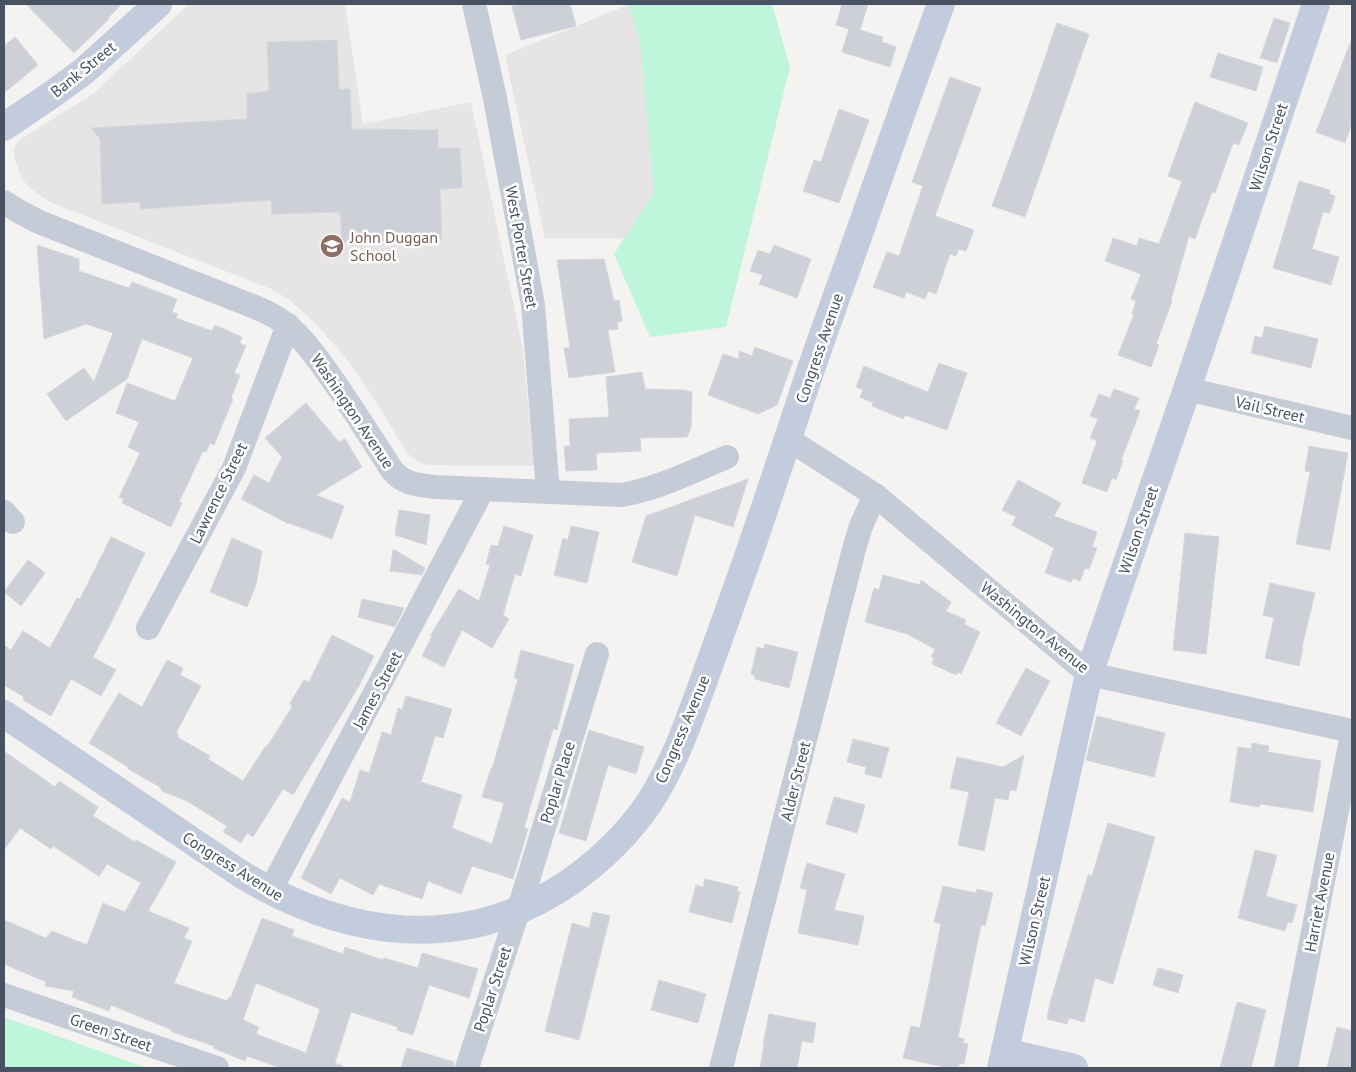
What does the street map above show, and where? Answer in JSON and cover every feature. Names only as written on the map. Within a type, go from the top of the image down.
[{"type":"street","name":"Bank Street","points":[[4,127],[84,71],[158,4]]},
{"type":"street","name":"West Porter Street","points":[[474,4],[495,98],[533,305],[548,492]]},
{"type":"street","name":"Congress Avenue","points":[[4,714],[241,874],[297,904],[335,918],[361,924],[415,930],[456,927],[493,919],[545,897],[598,860],[626,833],[649,802],[677,750],[749,557],[812,367],[941,4]]},
{"type":"street","name":"Wilson Street","points":[[1003,1060],[1089,674],[1316,4]]},
{"type":"street","name":"Washington Avenue","points":[[4,202],[18,212],[39,222],[255,306],[288,325],[314,353],[356,413],[392,470],[400,478],[408,482],[420,486],[621,495],[653,487],[727,457]]},
{"type":"street","name":"Lawrence Street","points":[[148,628],[234,468],[288,325]]},
{"type":"street","name":"Vail Street","points":[[1187,389],[1352,428]]},
{"type":"street","name":"Washington Avenue","points":[[788,439],[875,495],[1089,674],[1352,731]]},
{"type":"street","name":"James Street","points":[[270,891],[483,489]]},
{"type":"street","name":"Alder Street","points":[[721,1068],[854,550],[861,526],[875,495]]},
{"type":"street","name":"Poplar Place","points":[[517,910],[597,654]]},
{"type":"street","name":"Harriet Avenue","points":[[1286,1068],[1352,735]]},
{"type":"street","name":"Poplar Street","points":[[467,1068],[517,910]]},
{"type":"street","name":"Green Street","points":[[4,995],[218,1068]]},
{"type":"street","points":[[1003,1060],[1074,1068]]},
{"type":"shaded area","name":"John Duggan School","points":[[189,4],[345,4],[363,124],[471,102],[523,350],[534,466],[422,464],[407,453],[373,397],[345,357],[317,325],[290,300],[271,289],[52,203],[35,192],[21,177],[14,157],[16,144],[94,93]]},
{"type":"shaded area","points":[[630,4],[672,4],[690,239],[545,238],[505,55]]},
{"type":"green space","points":[[628,4],[772,4],[790,67],[726,327],[650,337],[614,254],[654,192],[639,37]]},
{"type":"green space","points":[[4,1017],[147,1068],[4,1068]]},
{"type":"building","points":[[26,4],[122,4],[74,53]]},
{"type":"building","points":[[522,4],[570,4],[576,26],[521,40],[512,6]]},
{"type":"building","points":[[842,4],[868,4],[860,30],[883,37],[882,42],[896,47],[890,67],[842,52],[849,29],[836,25]]},
{"type":"building","points":[[1274,18],[1290,23],[1277,63],[1260,58]]},
{"type":"building","points":[[1057,23],[1089,34],[1025,217],[992,206]]},
{"type":"building","points":[[15,37],[38,65],[4,93],[4,46]]},
{"type":"building","points":[[337,40],[339,89],[350,89],[352,129],[438,130],[438,148],[460,148],[462,188],[440,189],[442,239],[342,242],[340,212],[272,214],[271,200],[141,209],[140,202],[102,204],[100,139],[91,128],[247,119],[247,94],[269,91],[267,42]]},
{"type":"building","points":[[1351,41],[1352,123],[1345,143],[1316,132]]},
{"type":"building","points":[[1218,53],[1263,67],[1256,91],[1210,77]]},
{"type":"building","points":[[950,77],[981,88],[935,216],[974,230],[966,251],[959,249],[956,256],[950,254],[936,294],[928,291],[925,299],[906,292],[904,298],[873,287],[887,252],[899,256],[923,186],[912,182]]},
{"type":"building","points":[[1195,102],[1248,123],[1239,145],[1233,143],[1215,193],[1212,192],[1195,239],[1189,236],[1172,301],[1156,344],[1159,345],[1151,367],[1118,355],[1134,314],[1132,314],[1136,301],[1131,299],[1141,274],[1105,261],[1113,238],[1137,246],[1139,238],[1159,244],[1182,181],[1168,176]]},
{"type":"building","points":[[839,109],[869,120],[839,203],[803,191],[814,160],[821,162]]},
{"type":"building","points":[[1299,181],[1330,190],[1329,194],[1335,196],[1330,213],[1323,212],[1312,249],[1339,257],[1331,285],[1273,268]]},
{"type":"building","points":[[37,245],[79,259],[79,271],[129,288],[132,282],[177,299],[172,312],[178,314],[176,318],[212,331],[215,325],[242,337],[240,343],[246,346],[234,373],[240,375],[231,398],[233,399],[214,445],[210,443],[206,452],[203,451],[179,502],[182,503],[171,527],[122,503],[124,499],[119,497],[140,453],[128,447],[139,422],[116,413],[127,383],[175,401],[193,358],[142,339],[127,379],[66,421],[47,394],[84,368],[94,382],[113,333],[86,324],[44,339]]},
{"type":"building","points":[[774,245],[811,259],[797,298],[759,284],[763,275],[750,271],[758,250],[770,254]]},
{"type":"building","points":[[604,259],[614,301],[619,300],[622,321],[617,322],[618,329],[608,330],[615,372],[569,378],[564,348],[570,348],[557,260]]},
{"type":"building","points":[[1265,326],[1318,339],[1311,368],[1251,353],[1255,336],[1262,338]]},
{"type":"building","points":[[755,347],[793,361],[777,405],[758,414],[708,395],[723,354],[738,359],[740,351],[752,356]]},
{"type":"building","points":[[939,363],[967,373],[947,430],[905,415],[903,419],[872,406],[873,403],[860,397],[863,390],[856,387],[864,366],[928,392]]},
{"type":"building","points":[[642,372],[645,389],[692,392],[691,428],[687,437],[640,438],[641,451],[596,453],[597,470],[566,471],[564,446],[570,446],[569,419],[609,417],[606,377]]},
{"type":"building","points":[[1114,389],[1139,398],[1134,409],[1140,411],[1121,460],[1123,461],[1116,480],[1112,478],[1107,492],[1082,483],[1097,441],[1090,438],[1098,419],[1090,416],[1099,394],[1110,398]]},
{"type":"building","points":[[306,403],[339,442],[345,439],[362,467],[316,495],[344,506],[332,539],[289,524],[241,499],[254,475],[269,483],[282,457],[265,438]]},
{"type":"building","points":[[1309,446],[1348,453],[1330,550],[1296,544],[1310,472],[1305,471]]},
{"type":"building","points":[[748,479],[733,527],[695,515],[677,576],[632,562],[646,516]]},
{"type":"building","points":[[1018,480],[1061,503],[1054,516],[1097,532],[1092,547],[1097,548],[1089,569],[1085,568],[1080,581],[1073,578],[1071,582],[1045,573],[1054,548],[1012,525],[1016,517],[1002,510]]},
{"type":"building","points":[[399,510],[430,515],[426,545],[395,535]]},
{"type":"building","points":[[504,526],[533,535],[521,576],[515,574],[503,615],[509,619],[492,648],[462,630],[444,667],[422,656],[432,636],[430,636],[459,589],[479,601],[490,565],[486,564],[491,545],[498,546]]},
{"type":"building","points":[[571,526],[599,532],[587,583],[554,575],[563,538],[568,540]]},
{"type":"building","points":[[1185,533],[1219,537],[1206,654],[1173,650]]},
{"type":"building","points":[[111,537],[145,553],[93,657],[116,670],[101,696],[71,679],[51,716],[23,700],[24,697],[4,685],[4,645],[11,650],[23,631],[50,648],[77,598],[80,599]]},
{"type":"building","points":[[232,538],[262,551],[256,585],[247,607],[210,592]]},
{"type":"building","points":[[393,549],[425,568],[422,575],[390,571]]},
{"type":"building","points":[[28,560],[45,573],[21,606],[4,592]]},
{"type":"building","points":[[883,575],[920,585],[921,580],[951,602],[946,611],[966,620],[964,624],[980,632],[961,674],[958,672],[956,675],[932,664],[934,658],[931,657],[935,649],[907,634],[865,622],[874,588],[879,590]]},
{"type":"building","points":[[1270,583],[1315,593],[1299,666],[1265,658],[1274,618],[1263,615]]},
{"type":"building","points":[[362,599],[404,608],[395,627],[358,617]]},
{"type":"building","points":[[332,635],[374,656],[359,686],[293,795],[283,789],[253,837],[247,833],[241,843],[223,832],[227,826],[187,801],[162,791],[160,787],[128,769],[128,767],[89,743],[119,693],[142,707],[167,660],[183,668],[180,675],[201,686],[176,733],[179,734],[177,737],[210,756],[208,759],[243,781],[292,707],[290,703],[304,680],[309,682]]},
{"type":"building","points":[[765,644],[798,652],[789,688],[755,679],[755,676],[751,674],[757,647],[764,649]]},
{"type":"building","points":[[521,650],[574,665],[557,730],[553,729],[524,828],[528,829],[513,879],[472,866],[461,894],[428,881],[422,899],[379,884],[373,895],[340,878],[331,894],[301,878],[342,798],[350,802],[360,770],[369,773],[382,732],[391,735],[398,708],[402,710],[406,696],[452,709],[443,738],[435,736],[421,782],[462,795],[452,828],[492,844],[504,803],[482,797],[518,679],[514,678]]},
{"type":"building","points":[[1026,668],[1050,681],[1021,736],[996,723]]},
{"type":"building","points":[[1097,716],[1165,733],[1154,777],[1086,760]]},
{"type":"building","points":[[589,730],[644,747],[636,774],[608,765],[586,841],[559,833]]},
{"type":"building","points":[[853,739],[889,748],[881,778],[865,774],[866,767],[847,762]]},
{"type":"building","points":[[1252,743],[1269,746],[1268,752],[1321,761],[1313,812],[1260,804],[1259,807],[1230,802],[1238,747],[1251,749]]},
{"type":"building","points":[[4,751],[55,787],[59,781],[98,807],[93,816],[135,842],[136,840],[176,862],[148,911],[189,928],[184,938],[192,941],[174,983],[227,1001],[231,997],[262,918],[294,930],[292,936],[343,954],[345,947],[383,960],[384,958],[418,968],[422,953],[478,969],[469,998],[429,985],[413,1035],[397,1030],[398,1027],[351,1012],[335,1063],[343,1066],[343,1068],[281,1068],[247,1056],[245,1061],[213,1048],[214,1046],[172,1032],[172,1030],[111,1005],[109,1011],[72,997],[74,991],[45,986],[46,982],[4,964],[4,920],[46,938],[52,931],[87,945],[103,903],[125,912],[141,883],[107,864],[99,876],[53,846],[51,849],[20,828],[4,850]],"holes":[[[256,983],[320,1009],[306,1053],[256,1034],[259,1027],[243,1020]]]},
{"type":"building","points":[[1024,755],[1016,791],[1010,790],[1008,800],[995,798],[984,851],[958,845],[969,792],[950,788],[957,757],[1003,767]]},
{"type":"building","points":[[834,797],[865,805],[857,833],[826,824]]},
{"type":"building","points":[[1108,823],[1155,837],[1113,984],[1095,978],[1084,1022],[1069,1018],[1067,1024],[1047,1019],[1088,875],[1092,876]]},
{"type":"building","points":[[1255,850],[1277,855],[1266,896],[1297,905],[1292,923],[1288,922],[1285,931],[1238,918]]},
{"type":"building","points":[[807,863],[845,874],[834,910],[864,916],[858,945],[798,933],[807,890],[800,888]]},
{"type":"building","points":[[705,879],[738,887],[737,891],[740,892],[732,923],[689,912],[696,885],[703,887]]},
{"type":"building","points":[[943,886],[976,893],[977,889],[993,893],[985,926],[981,925],[958,1037],[964,1039],[963,1043],[968,1044],[964,1064],[960,1063],[958,1068],[949,1068],[903,1058],[911,1026],[920,1028],[941,924],[934,922]]},
{"type":"building","points":[[593,912],[610,916],[579,1040],[545,1031],[572,923],[589,928]]},
{"type":"building","points":[[1158,968],[1183,975],[1178,993],[1153,985]]},
{"type":"building","points":[[659,980],[706,994],[698,1023],[651,1010]]},
{"type":"building","points":[[1237,1002],[1266,1010],[1251,1068],[1220,1068]]},
{"type":"building","points":[[769,1014],[816,1023],[813,1043],[802,1041],[797,1068],[760,1068]]},
{"type":"building","points":[[1337,1027],[1352,1031],[1352,1068],[1327,1068]]},
{"type":"building","points":[[407,1048],[454,1062],[454,1068],[401,1068]]},
{"type":"place","name":"John Duggan School","points":[[332,246]]}]
